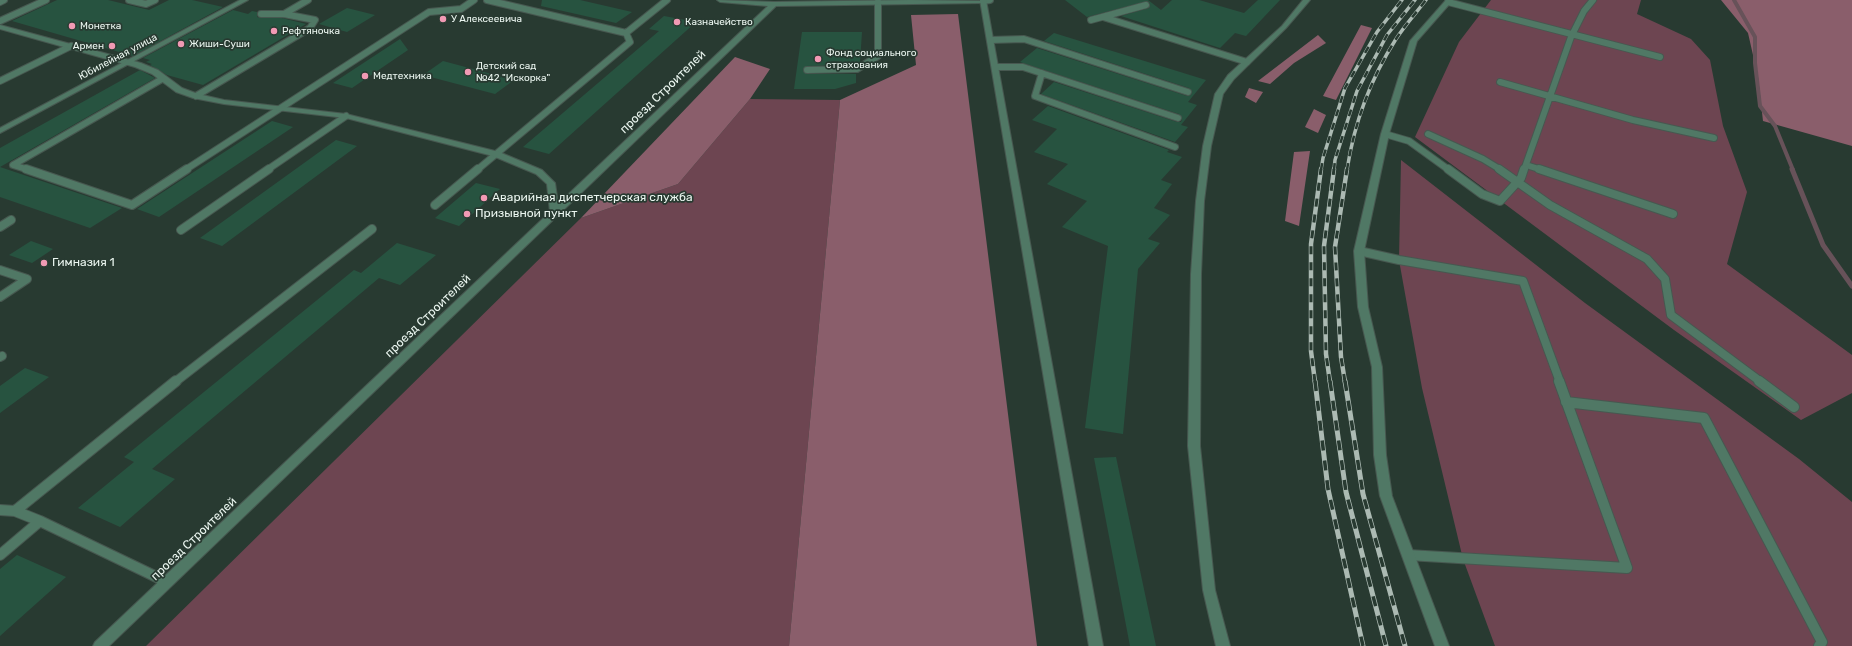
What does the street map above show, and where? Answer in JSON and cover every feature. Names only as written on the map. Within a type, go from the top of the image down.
[{"type":"street","name":"Юбилейная улица","points":[[0,131],[245,0]]},
{"type":"street","points":[[724,0],[774,4],[868,1],[985,0],[990,40],[1096,646]]},
{"type":"street","points":[[1222,646],[1209,590],[1194,446],[1196,274],[1201,193],[1207,146],[1214,111],[1220,94],[1231,77],[1284,27],[1307,0]]},
{"type":"street","points":[[1442,646],[1386,496],[1380,455],[1377,368],[1363,307],[1360,251],[1384,134],[1414,41],[1449,1]]},
{"type":"street","name":"проезд Строителей","points":[[100,646],[774,4]]},
{"type":"street","points":[[0,27],[129,62],[155,72],[162,79],[179,90],[196,96],[224,102],[346,116],[496,154],[523,164],[539,172],[551,183],[555,213]]},
{"type":"lane","points":[[0,2],[4,0]]},
{"type":"lane","points":[[0,22],[46,0]]},
{"type":"lane","points":[[129,0],[146,4],[155,0]]},
{"type":"lane","points":[[284,14],[308,0]]},
{"type":"lane","points":[[162,79],[13,165],[132,205],[429,12],[461,9],[472,0]]},
{"type":"lane","points":[[487,0],[626,33]]},
{"type":"lane","points":[[626,33],[667,0]]},
{"type":"lane","points":[[1384,134],[1409,141],[1482,194],[1500,201],[1518,181],[1526,165],[1573,34],[1584,11],[1593,0]]},
{"type":"lane","points":[[1449,1],[1660,56]]},
{"type":"lane","points":[[807,70],[857,69],[878,56],[878,2]]},
{"type":"lane","points":[[1091,20],[1146,5]]},
{"type":"lane","points":[[196,96],[310,28],[315,20],[284,14],[261,14]]},
{"type":"lane","points":[[1103,17],[1247,62]]},
{"type":"lane","points":[[435,205],[630,42],[626,33]]},
{"type":"lane","points":[[990,40],[1024,39],[1188,92]]},
{"type":"lane","points":[[0,81],[71,46]]},
{"type":"lane","points":[[995,67],[1023,66],[1178,118]]},
{"type":"lane","points":[[1042,73],[1034,96],[1175,147]]},
{"type":"lane","points":[[1500,82],[1633,120],[1714,138]]},
{"type":"lane","points":[[181,230],[346,116]]},
{"type":"lane","points":[[1428,134],[1483,159],[1518,181],[1550,205],[1647,260],[1665,280],[1671,315],[1794,407]]},
{"type":"lane","points":[[1526,165],[1674,214]]},
{"type":"lane","points":[[0,227],[11,220]]},
{"type":"lane","points":[[15,511],[217,348],[372,229]]},
{"type":"lane","points":[[1360,251],[1399,260],[1523,280],[1627,568],[1408,555]]},
{"type":"lane","points":[[0,270],[27,279],[0,298]]},
{"type":"lane","points":[[1566,402],[1704,418],[1822,642],[1819,646]]},
{"type":"lane","points":[[0,510],[15,511],[40,521],[167,582]]},
{"type":"lane","points":[[0,555],[40,521]]},
{"type":"shaded area","points":[[1491,0],[1641,0],[1637,14],[1691,39],[1710,60],[1723,126],[1747,192],[1727,264],[1852,355],[1852,393],[1801,420],[1674,330],[1415,137],[1459,42]]},
{"type":"shaded area","points":[[1721,0],[1852,0],[1852,146],[1763,121],[1758,77],[1748,33]]},
{"type":"shaded area","points":[[958,14],[1037,646],[789,646],[840,100],[916,65],[911,15]]},
{"type":"shaded area","points":[[1361,25],[1372,28],[1336,100],[1323,96]]},
{"type":"shaded area","points":[[1318,35],[1326,43],[1294,63],[1270,84],[1258,81]]},
{"type":"shaded area","points":[[735,57],[770,69],[750,99],[678,184],[581,218]]},
{"type":"shaded area","points":[[1249,88],[1263,92],[1256,103],[1245,97]]},
{"type":"shaded area","points":[[750,99],[840,100],[789,646],[146,646],[581,218],[678,184]]},
{"type":"shaded area","points":[[1314,109],[1326,115],[1318,133],[1305,127]]},
{"type":"shaded area","points":[[1310,151],[1299,226],[1285,221],[1294,152]]},
{"type":"shaded area","points":[[1401,160],[1585,303],[1799,459],[1852,502],[1852,646],[1495,646],[1463,559],[1422,388],[1399,260]]},
{"type":"building","points":[[57,0],[108,0],[149,10],[169,0],[192,0],[223,7],[133,56],[12,21]]},
{"type":"building","points":[[542,0],[580,0],[632,12],[616,23],[541,6]]},
{"type":"building","points":[[1065,0],[1148,0],[1161,10],[1172,0],[1199,0],[1244,13],[1258,0],[1280,0],[1246,36],[1235,33],[1220,48],[1121,16],[1149,8],[1150,4],[1148,1],[1087,17]]},
{"type":"building","points":[[347,8],[375,15],[347,32],[319,24]]},
{"type":"building","points":[[233,10],[248,14],[252,11],[257,12],[257,17],[261,18],[282,18],[306,24],[203,85],[167,75],[150,65],[152,64],[146,62],[150,60],[143,58]]},
{"type":"building","points":[[664,16],[696,22],[549,154],[523,147],[659,31],[649,29]]},
{"type":"building","points":[[802,32],[862,32],[860,62],[856,65],[807,66],[803,70],[807,74],[856,74],[856,83],[835,89],[794,89]]},
{"type":"building","points":[[1054,33],[1206,80],[1188,102],[1197,105],[1181,125],[1188,127],[1175,142],[1041,94],[1054,82],[1177,122],[1181,122],[1182,119],[1179,114],[1020,62],[1037,48],[1187,96],[1192,93],[1189,88],[1044,41]]},
{"type":"building","points":[[400,39],[408,50],[352,88],[333,83]]},
{"type":"building","points":[[443,61],[514,80],[495,94],[423,75]]},
{"type":"building","points":[[140,70],[155,78],[0,167],[0,148]]},
{"type":"building","points":[[1048,106],[1169,150],[1167,152],[1182,157],[1161,180],[1172,184],[1154,208],[1170,215],[1148,239],[1160,243],[1138,269],[1123,434],[1085,428],[1108,246],[1062,227],[1087,201],[1047,184],[1068,164],[1034,152],[1057,129],[1032,120]]},
{"type":"building","points":[[272,121],[293,127],[159,217],[137,209]]},
{"type":"building","points":[[336,140],[357,146],[222,246],[200,238]]},
{"type":"building","points":[[0,167],[122,208],[90,228],[0,197]]},
{"type":"building","points":[[476,183],[500,189],[459,226],[435,218]]},
{"type":"building","points":[[31,241],[53,249],[32,263],[9,255]]},
{"type":"building","points":[[397,243],[436,255],[400,285],[379,278],[152,469],[175,479],[120,527],[78,508],[134,462],[124,457],[354,270],[361,273]]},
{"type":"building","points":[[25,368],[49,377],[0,413],[0,386]]},
{"type":"building","points":[[1116,457],[1156,646],[1130,646],[1094,458]]},
{"type":"building","points":[[17,555],[66,577],[0,636],[0,569]]},
{"type":"waterway","points":[[1734,0],[1755,37],[1755,63],[1760,106],[1775,126],[1793,170]]},
{"type":"waterway","points":[[1792,169],[1823,245],[1852,286]]},
{"type":"railway","points":[[1321,170],[1323,158],[1345,88],[1377,32],[1402,0]]},
{"type":"railway","points":[[1334,170],[1335,160],[1357,91],[1387,35],[1415,0]]},
{"type":"railway","points":[[1347,170],[1354,136],[1371,85],[1399,34],[1426,0]]},
{"type":"railway","points":[[1315,382],[1311,351],[1311,244],[1321,169]]},
{"type":"railway","points":[[1330,382],[1326,354],[1324,246],[1334,169]]},
{"type":"railway","points":[[1345,382],[1341,357],[1335,247],[1347,169]]},
{"type":"railway","points":[[1315,381],[1328,489],[1363,646]]},
{"type":"railway","points":[[1330,381],[1346,492],[1386,646]]},
{"type":"railway","points":[[1345,381],[1363,494],[1405,646]]},
{"type":"place","name":"У Алексеевича","points":[[443,19]]},
{"type":"place","name":"Казначейство","points":[[677,22]]},
{"type":"place","name":"Монетка","points":[[72,26]]},
{"type":"place","name":"Рефтяночка","points":[[274,31]]},
{"type":"place","name":"Жиши-Суши","points":[[181,44]]},
{"type":"place","name":"Армен","points":[[112,46]]},
{"type":"place","name":"Фонд социального страхования","points":[[818,59]]},
{"type":"place","name":"Детский сад №42 \"Искорка\"","points":[[468,72]]},
{"type":"place","name":"Медтехника","points":[[365,76]]},
{"type":"place","name":"Аварийная диспетчерская служба","points":[[484,198]]},
{"type":"place","name":"Призывной пункт","points":[[467,214]]},
{"type":"place","name":"Гимназия 1","points":[[44,263]]}]
